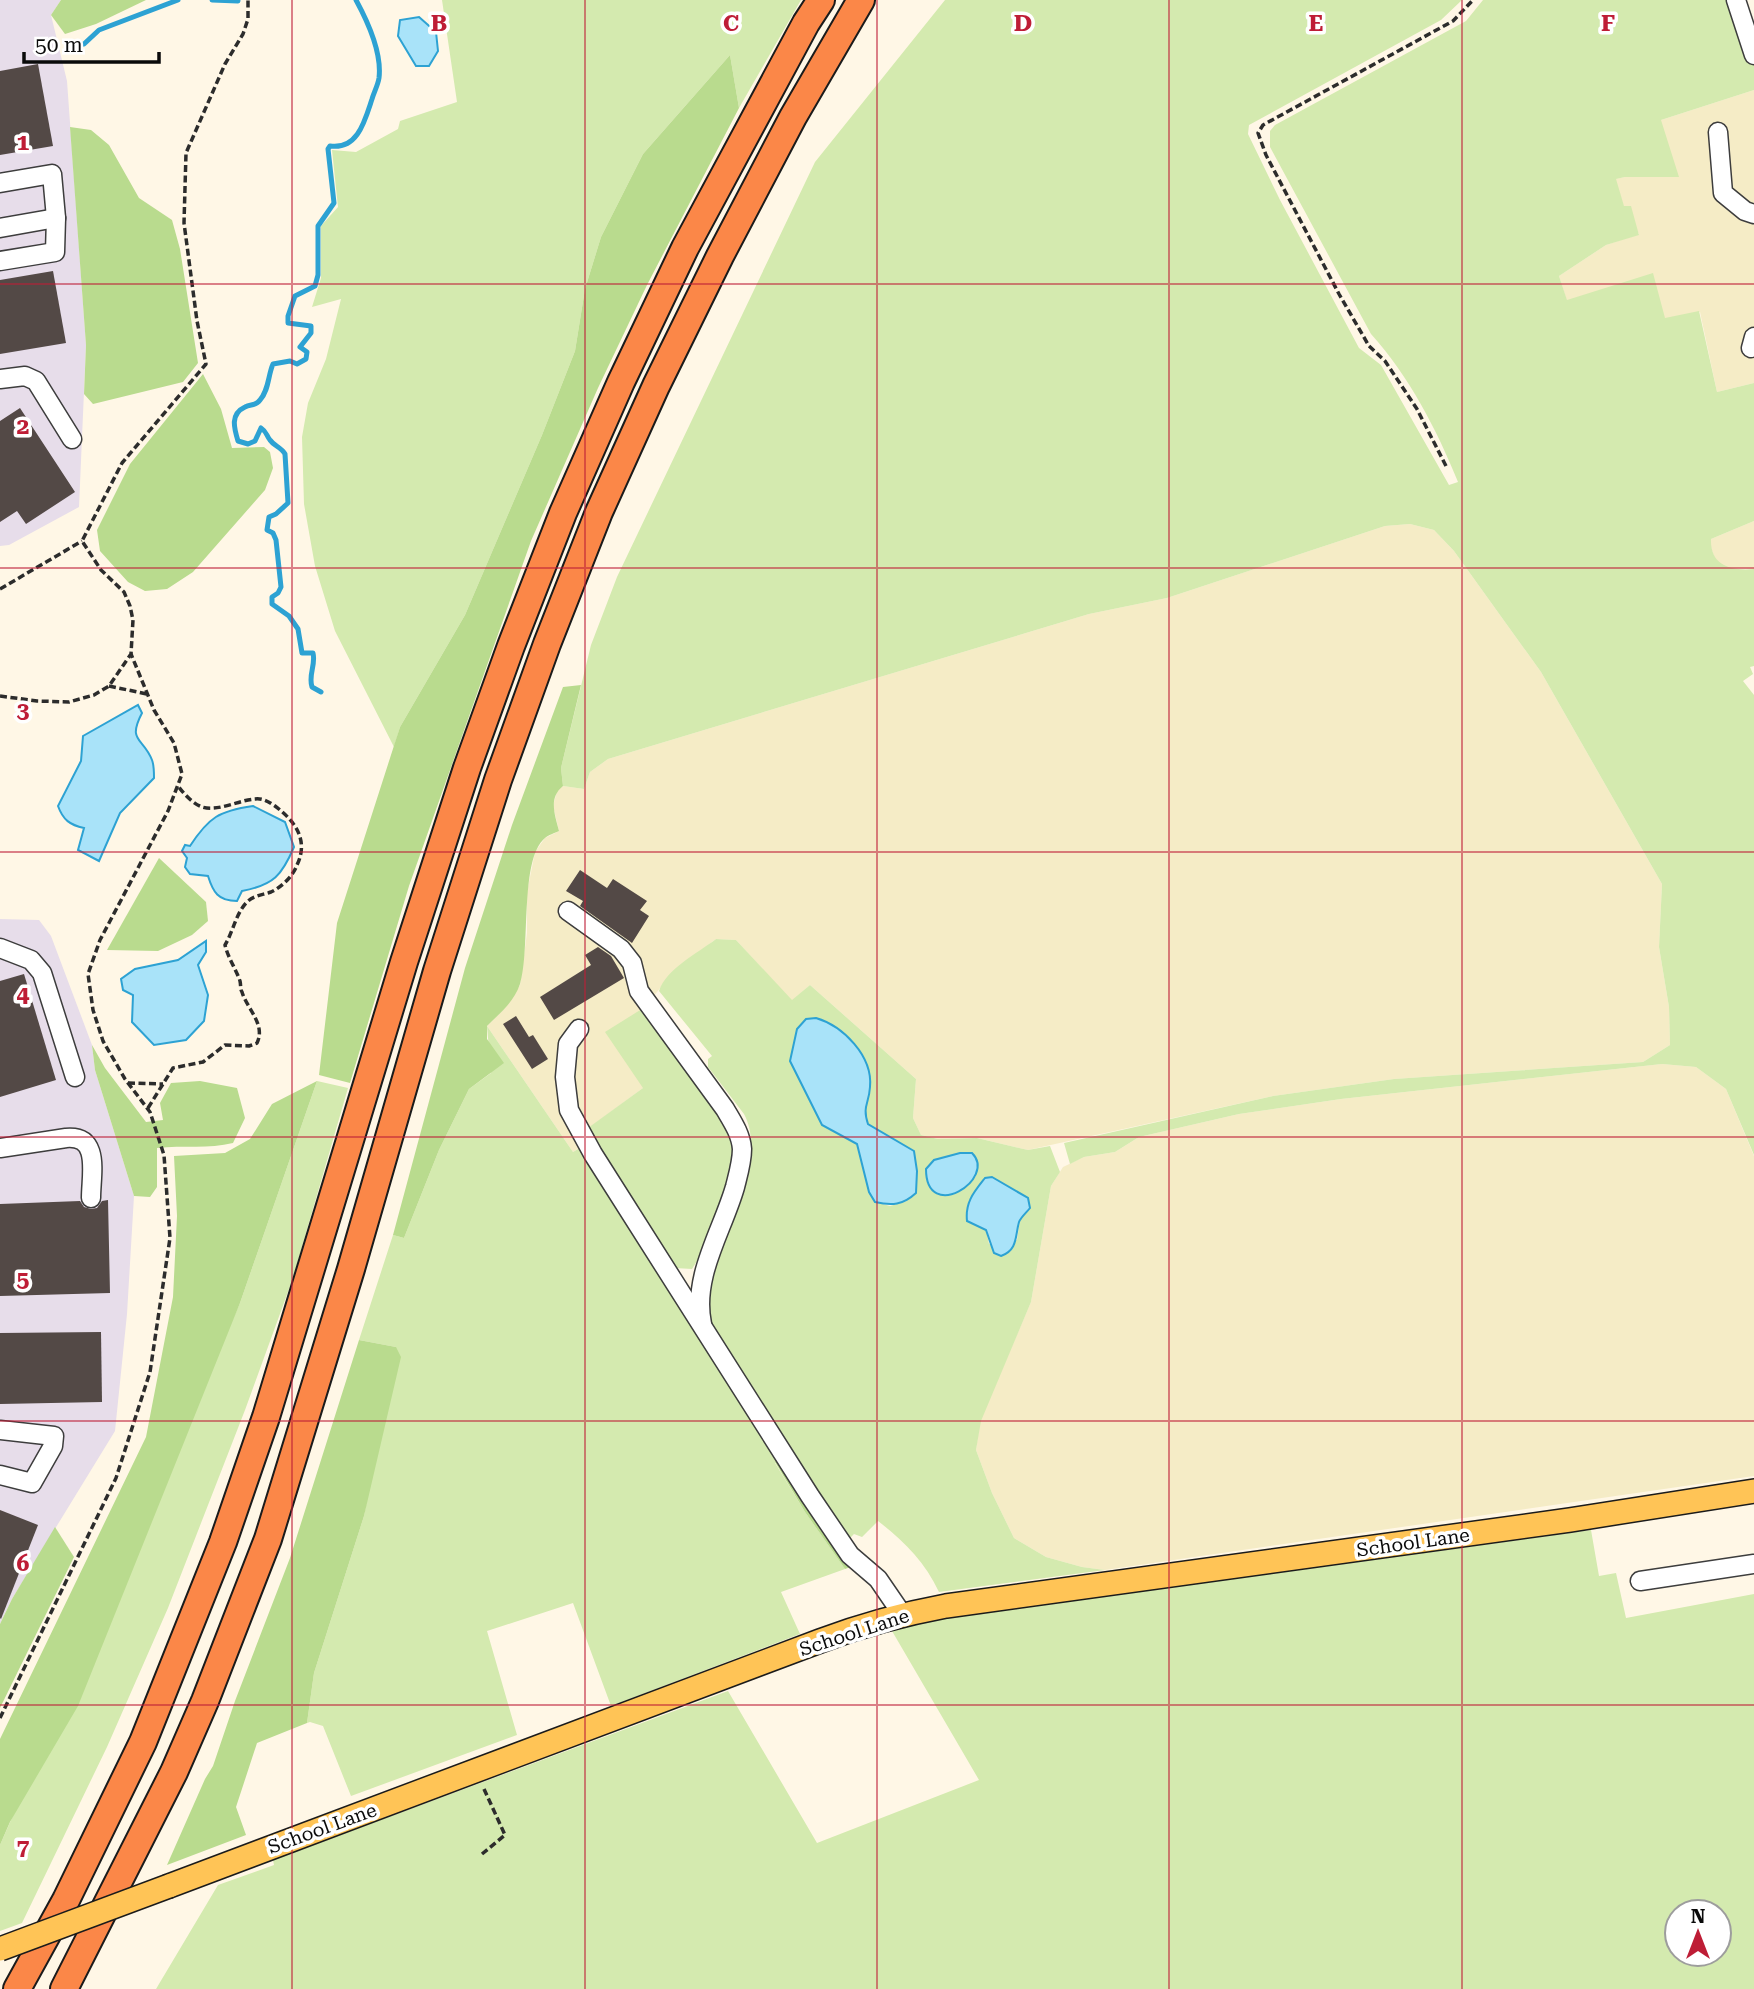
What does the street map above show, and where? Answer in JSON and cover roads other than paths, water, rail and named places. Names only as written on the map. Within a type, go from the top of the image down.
[{"type":"highway","points":[[17,1989],[66,1899],[144,1742],[223,1542],[267,1417],[404,962],[467,768],[563,513],[685,248],[793,46],[821,0]]},
{"type":"highway","points":[[64,1989],[174,1772],[205,1701],[268,1539],[351,1269],[437,971],[498,780],[547,644],[590,536],[656,386],[720,256],[793,117],[862,0]]},
{"type":"main road","name":"School Lane","points":[[0,1949],[820,1640],[902,1614],[1570,1520],[1754,1491]]},
{"type":"lane","points":[[1736,0],[1754,55]]},
{"type":"lane","points":[[1718,132],[1723,193],[1745,211],[1754,214]]},
{"type":"lane","points":[[0,183],[52,174],[56,218],[55,252],[0,261]]},
{"type":"lane","points":[[0,228],[56,218]]},
{"type":"lane","points":[[0,379],[25,376],[36,381],[72,439]]},
{"type":"lane","points":[[568,911],[587,922],[621,949],[632,963],[639,991],[737,1129],[742,1149],[740,1170],[703,1273],[700,1298],[703,1328]]},
{"type":"lane","points":[[0,948],[31,960],[42,973],[75,1077]]},
{"type":"lane","points":[[579,1029],[568,1044],[565,1077],[569,1110],[629,1213],[850,1555],[878,1579],[902,1614]]},
{"type":"lane","points":[[0,1148],[76,1137],[84,1140],[91,1152],[91,1198]]},
{"type":"lane","points":[[0,1430],[54,1436],[53,1446],[32,1483],[0,1475]]},
{"type":"lane","points":[[1640,1581],[1754,1564]]},
{"type":"water","points":[[419,17],[436,32],[438,51],[429,66],[416,66],[398,36],[400,20]]},
{"type":"water","points":[[138,705],[142,713],[136,735],[152,760],[154,778],[120,813],[99,861],[78,850],[84,828],[68,821],[58,806],[81,761],[83,736]]},
{"type":"water","points":[[253,806],[285,822],[294,847],[276,877],[262,886],[242,891],[237,901],[225,899],[214,891],[208,876],[190,874],[185,867],[187,858],[182,851],[185,845],[190,846],[203,828],[216,817],[231,810]]},
{"type":"water","points":[[206,941],[206,952],[198,965],[208,995],[204,1021],[186,1040],[154,1045],[132,1022],[133,995],[123,990],[121,979],[135,969],[178,960]]},
{"type":"water","points":[[816,1018],[846,1035],[867,1064],[870,1075],[866,1109],[868,1124],[914,1151],[916,1193],[902,1202],[875,1202],[869,1192],[857,1144],[822,1125],[790,1061],[797,1029],[806,1019]]},
{"type":"water","points":[[960,1153],[972,1153],[977,1163],[976,1174],[969,1184],[959,1191],[947,1195],[937,1193],[929,1185],[926,1169],[934,1160]]},
{"type":"water","points":[[992,1177],[1028,1198],[1030,1208],[1019,1222],[1013,1246],[1001,1256],[994,1253],[986,1230],[967,1221],[967,1208],[971,1198],[985,1178]]},
{"type":"waterway","points":[[72,45],[84,44],[99,30],[178,0]]},
{"type":"waterway","points":[[212,0],[238,1]]},
{"type":"waterway","points":[[321,692],[312,687],[311,683],[313,653],[302,653],[298,629],[289,616],[272,604],[272,597],[281,587],[276,540],[273,533],[267,530],[269,517],[288,503],[285,454],[261,428],[255,441],[248,444],[238,441],[234,422],[240,410],[257,403],[263,396],[273,364],[290,361],[297,364],[306,359],[307,352],[300,347],[311,333],[311,326],[288,323],[288,316],[295,296],[315,286],[318,275],[318,226],[334,203],[328,149],[330,146],[347,143],[359,132],[379,78],[376,48],[356,0]]}]
